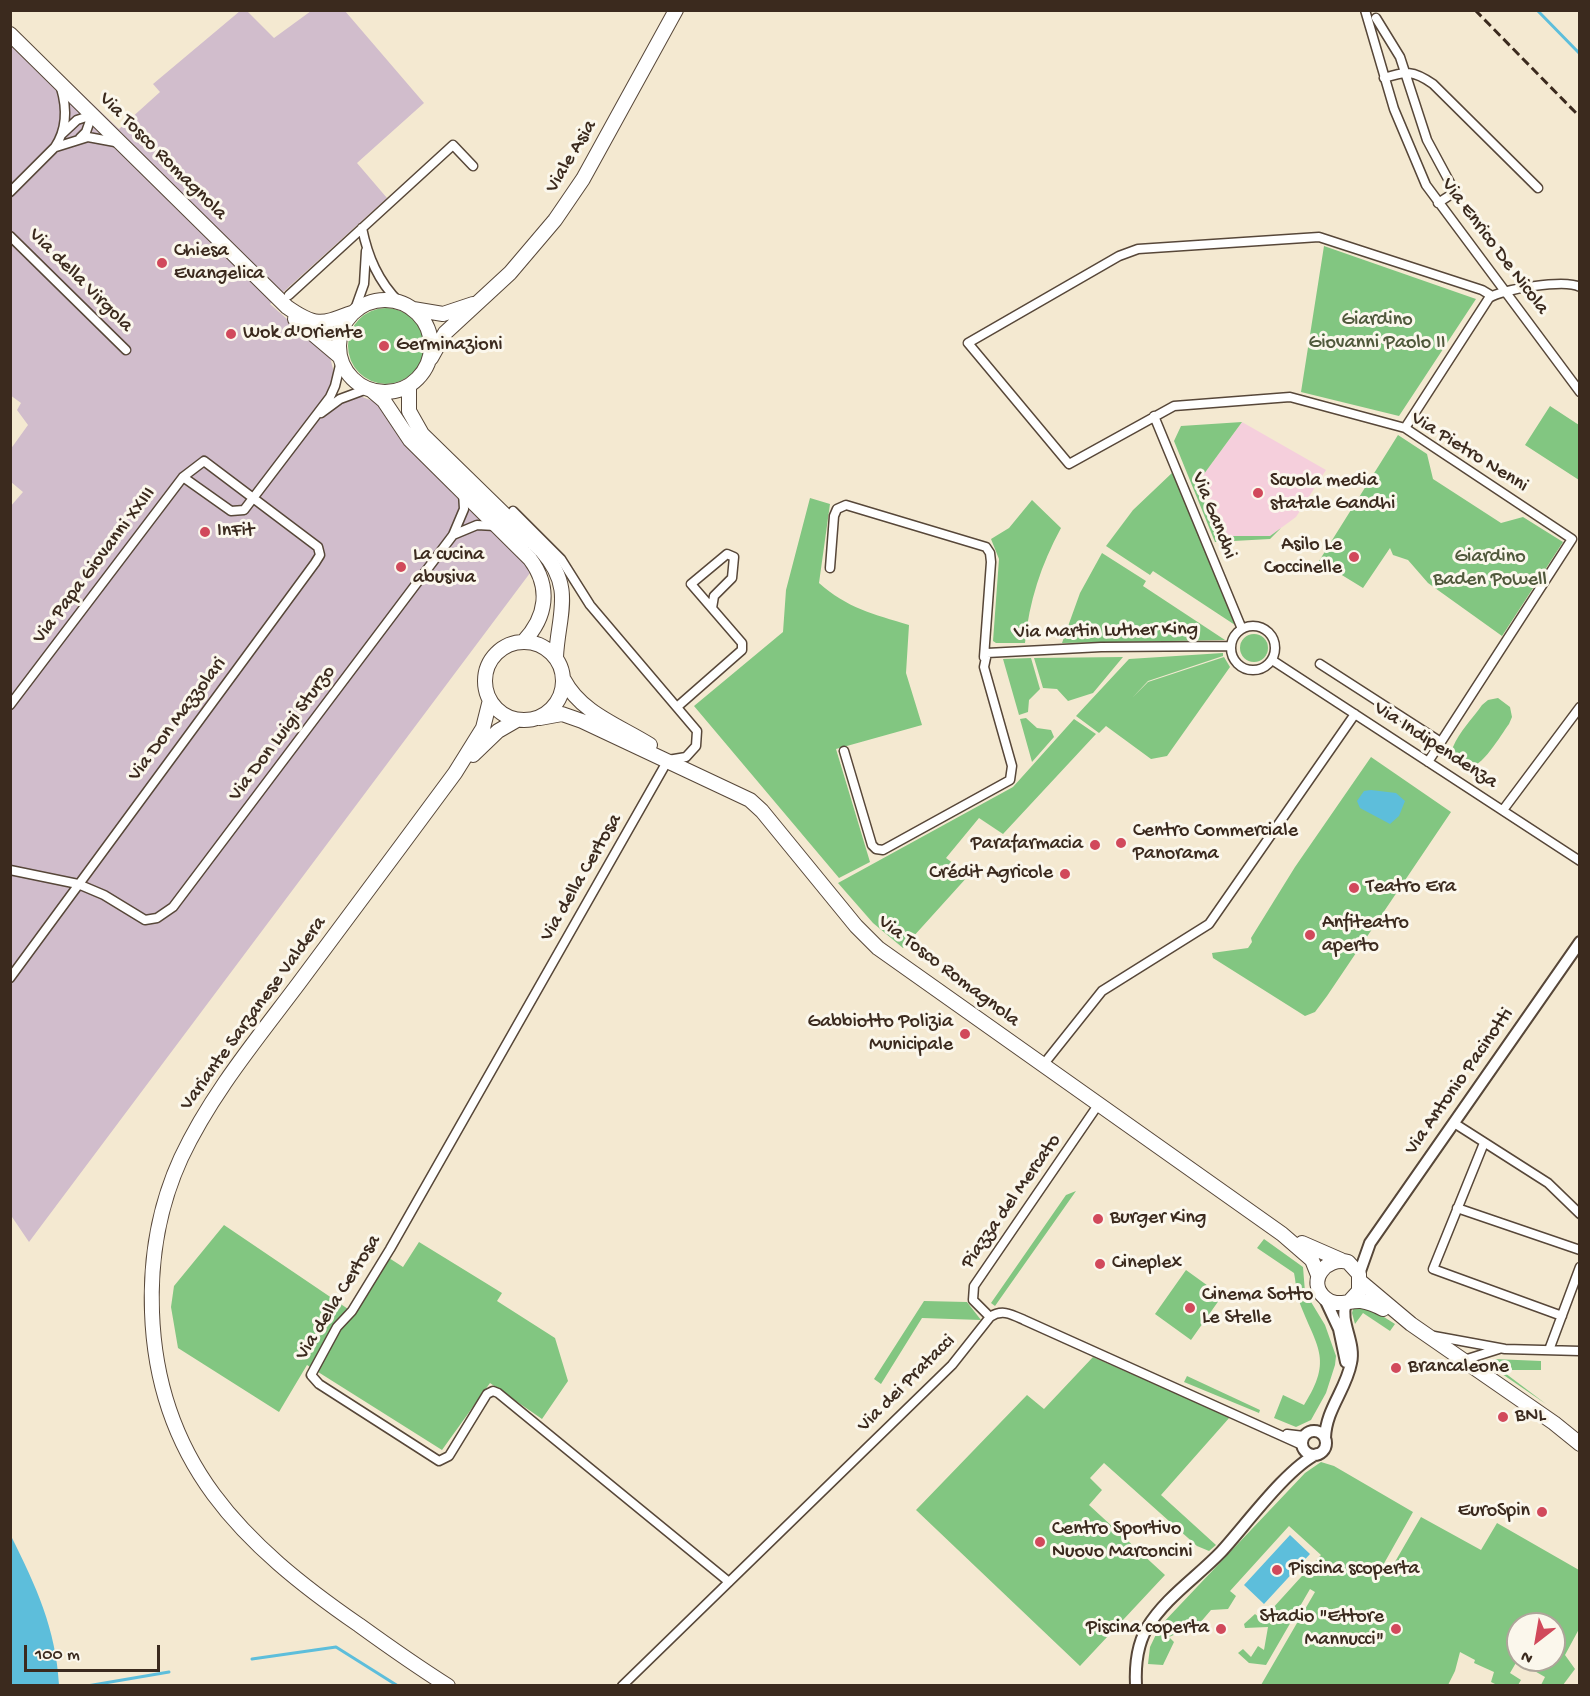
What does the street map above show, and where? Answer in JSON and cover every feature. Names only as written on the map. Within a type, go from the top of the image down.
[{"type":"main road","name":"Viale Asia","points":[[430,358],[445,333],[523,259],[562,211],[588,171],[676,10]]},
{"type":"main road","name":"Via Tosco Romagnola","points":[[10,34],[125,148],[288,301],[305,320],[321,324],[354,312]]},
{"type":"main road","name":"Via Tosco Romagnola","points":[[288,301],[298,322],[341,359]]},
{"type":"main road","points":[[475,304],[443,314],[413,309],[399,302],[375,301],[354,312],[342,330],[341,359],[349,375],[384,401],[410,440],[530,559],[543,585],[542,613],[534,630],[523,642]]},
{"type":"main road","points":[[369,390],[390,392],[409,387],[420,377],[430,358],[430,334],[424,320],[413,309]]},
{"type":"main road","points":[[409,387],[409,411],[422,434],[553,566],[562,588],[564,605],[556,657],[564,680],[574,697],[584,706],[655,748],[668,760]]},
{"type":"main road","points":[[455,773],[483,728],[489,700],[484,681],[490,661],[504,647],[523,642],[541,645],[556,657]]},
{"type":"main road","points":[[489,700],[501,713],[516,720],[540,718],[558,703],[564,680]]},
{"type":"main road","name":"Via Tosco Romagnola","points":[[540,718],[567,715],[655,757],[668,760],[755,804],[856,926],[878,948],[1098,1106],[1282,1234],[1312,1260],[1318,1275]]},
{"type":"main road","points":[[455,773],[489,739],[516,720]]},
{"type":"main road","name":"Variante Sarzanese Valdera","points":[[447,1685],[299,1583],[264,1553],[222,1509],[189,1456],[170,1410],[155,1353],[151,1298],[154,1254],[163,1209],[178,1165],[205,1114],[260,1035],[455,773]]},
{"type":"main road","name":"Via Tosco Romagnola","points":[[1282,1234],[1343,1261]]},
{"type":"main road","points":[[1411,1324],[1371,1304],[1348,1302],[1337,1304],[1325,1299],[1319,1290],[1318,1275],[1327,1264],[1343,1261],[1353,1266],[1360,1278],[1411,1324],[1557,1424],[1580,1444]]},
{"type":"main road","points":[[1348,1302],[1358,1294],[1360,1278]]},
{"type":"main road","points":[[1557,1424],[1580,1435]]},
{"type":"street","name":"Via Enrico De Nicola","points":[[1365,10],[1384,78],[1405,138],[1420,172],[1438,203],[1580,392]]},
{"type":"street","points":[[1376,18],[1394,45],[1427,140],[1455,192],[1438,203]]},
{"type":"street","points":[[1384,78],[1404,71],[1420,76],[1433,84],[1538,188]]},
{"type":"street","points":[[10,192],[56,147],[62,134],[65,113],[58,82]]},
{"type":"street","points":[[62,134],[77,120],[92,115]]},
{"type":"street","points":[[80,138],[86,132],[92,115]]},
{"type":"street","points":[[56,147],[80,138],[103,138],[125,148]]},
{"type":"street","points":[[288,301],[362,228],[453,146],[473,166]]},
{"type":"street","points":[[362,228],[366,247],[382,283],[399,302]]},
{"type":"street","name":"Via della Virgola","points":[[10,236],[126,350]]},
{"type":"street","name":"Via Pietro Nenni","points":[[1441,742],[1572,539],[1405,429],[1290,397],[1182,404],[1154,416],[1069,464],[968,343],[1124,253],[1138,249],[1319,237],[1482,290],[1492,296]]},
{"type":"street","points":[[354,312],[364,284],[366,247]]},
{"type":"street","points":[[1405,429],[1479,311],[1492,296],[1505,291],[1564,283],[1580,287]]},
{"type":"street","points":[[183,477],[231,511],[244,510],[314,419],[335,386],[341,359]]},
{"type":"street","points":[[314,419],[340,399],[369,390]]},
{"type":"street","name":"Via Gandhi","points":[[1154,416],[1242,629]]},
{"type":"street","name":"Via Don Mazzolari","points":[[10,978],[318,559],[319,549],[314,541],[204,461],[183,477]]},
{"type":"street","name":"Via Papa Giovanni XXIII","points":[[10,705],[183,477]]},
{"type":"street","name":"Via Don Luigi Sturzo","points":[[78,884],[145,920],[157,918],[173,907],[453,535],[464,509],[463,492]]},
{"type":"street","name":"Via Martin Luther King","points":[[830,568],[834,516],[837,509],[846,505],[986,547],[991,556],[985,672],[1012,767],[1011,778],[1006,784],[879,850],[872,844],[844,751]]},
{"type":"street","points":[[513,511],[561,559],[590,605],[697,731],[697,743],[686,757],[668,760]]},
{"type":"street","points":[[453,535],[477,525],[497,526]]},
{"type":"street","points":[[677,707],[742,650],[742,643],[691,584],[727,554],[731,554],[734,557],[732,578],[714,596],[712,608]]},
{"type":"street","points":[[1256,626],[1268,632],[1275,646],[1272,660],[1258,670],[1244,668],[1235,661],[1231,646],[1234,638],[1242,629],[1256,626]]},
{"type":"street","name":"Via Martin Luther King","points":[[984,657],[987,653],[996,651],[1231,646]]},
{"type":"street","name":"Via Indipendenza","points":[[1272,660],[1580,861]]},
{"type":"street","name":"Via Indipendenza","points":[[1320,664],[1441,742]]},
{"type":"street","points":[[1503,810],[1580,707]]},
{"type":"street","points":[[1043,1065],[1102,991],[1193,937],[1217,915],[1355,714]]},
{"type":"street","points":[[1428,762],[1441,742]]},
{"type":"street","name":"Via della Certosa","points":[[668,760],[390,1249],[352,1311],[337,1327],[311,1375],[319,1384],[439,1461],[449,1456],[487,1394],[495,1392],[729,1582]]},
{"type":"street","points":[[10,870],[78,884]]},
{"type":"street","name":"Via Antonio Pacinotti","points":[[1360,1278],[1370,1243],[1580,942]]},
{"type":"street","name":"Piazza del Mercato","points":[[990,1317],[974,1302],[974,1286],[1098,1106]]},
{"type":"street","points":[[1454,1123],[1543,1180],[1578,1211]]},
{"type":"street","points":[[1484,1143],[1433,1269],[1562,1316]]},
{"type":"street","points":[[1457,1208],[1580,1250]]},
{"type":"street","name":"Via Antonio Pacinotti","points":[[1343,1261],[1370,1243]]},
{"type":"street","points":[[1549,1350],[1580,1267]]},
{"type":"street","points":[[1325,1299],[1339,1329],[1348,1371]]},
{"type":"street","points":[[1136,1686],[1138,1652],[1142,1637],[1154,1618],[1221,1552],[1306,1460],[1325,1448],[1330,1410],[1348,1371],[1352,1353],[1344,1315],[1348,1302]]},
{"type":"street","points":[[990,1317],[1000,1312],[1011,1314],[1272,1430],[1305,1440],[1319,1432],[1325,1438]]},
{"type":"street","name":"Via dei Pratacci","points":[[622,1686],[952,1365],[990,1317]]},
{"type":"street","points":[[1424,1333],[1505,1348],[1580,1352]]},
{"type":"street","points":[[1460,1356],[1478,1344]]},
{"type":"street","points":[[1460,1356],[1505,1348]]},
{"type":"street","points":[[1490,1377],[1482,1363],[1491,1351]]},
{"type":"street","points":[[1287,1479],[1300,1459],[1305,1440],[1330,1410]]},
{"type":"street","points":[[1305,1440],[1307,1452],[1317,1454]]},
{"type":"shaded area","points":[[240,11],[247,11],[274,38],[311,11],[345,11],[424,103],[357,163],[387,198],[270,304],[330,357],[334,373],[329,404],[360,396],[375,402],[533,569],[29,1242],[10,1214],[10,507],[23,492],[11,482],[10,450],[28,425],[17,410],[21,403],[10,395],[10,25],[119,129],[160,92],[153,84]]},
{"type":"shaded area","name":"Scuola media statale Gandhi","points":[[1242,422],[1326,470],[1296,517],[1270,536],[1216,536],[1201,478]]},
{"type":"green space","name":"Giardino Giovanni Paolo II","points":[[1324,246],[1476,299],[1399,416],[1301,392]]},
{"type":"green space","points":[[379,308],[393,308],[407,314],[418,325],[424,339],[421,361],[413,373],[393,384],[379,384],[365,378],[354,367],[348,353],[348,339],[354,325],[365,314]]},
{"type":"green space","points":[[1550,406],[1579,425],[1579,480],[1525,445]]},
{"type":"green space","points":[[1242,422],[1201,478],[1216,536],[1270,536],[1281,528],[1270,539],[1215,542],[1174,441],[1181,426]]},
{"type":"green space","name":"Giardino Baden Powell","points":[[1398,435],[1427,454],[1433,479],[1501,523],[1523,517],[1563,542],[1502,636],[1428,583],[1408,560],[1393,555],[1390,548],[1363,588],[1319,561]]},
{"type":"green space","points":[[1173,472],[1235,625],[1153,571],[1150,575],[1106,546],[1133,510]]},
{"type":"green space","points":[[810,498],[830,504],[819,583],[829,592],[850,604],[909,625],[906,673],[922,725],[836,749],[870,862],[839,878],[694,706],[783,632],[786,590]]},
{"type":"green space","points":[[1032,500],[1061,528],[1037,584],[1025,643],[996,643],[993,641],[999,559],[991,539],[1009,528]]},
{"type":"green space","points":[[1102,553],[1146,581],[1143,586],[1225,640],[1062,643],[1080,593]]},
{"type":"green space","points":[[1254,634],[1264,638],[1268,648],[1264,658],[1254,662],[1244,658],[1240,648],[1244,638]]},
{"type":"green space","points":[[1223,653],[1223,656],[1148,681],[1133,697],[1148,682],[1224,657],[1230,667],[1167,756],[1151,759],[1106,726],[1099,733],[1076,716],[1129,659]]},
{"type":"green space","points":[[1123,657],[1093,693],[1068,701],[1057,689],[1043,688],[1034,658]]},
{"type":"green space","points":[[1031,658],[1040,689],[1029,700],[1028,712],[1019,715],[1003,659]]},
{"type":"green space","points":[[1498,698],[1510,707],[1512,717],[1509,724],[1486,756],[1471,768],[1463,768],[1456,764],[1453,758],[1452,752],[1456,741],[1482,705],[1488,700]]},
{"type":"green space","points":[[1026,718],[1037,728],[1051,730],[1054,737],[1032,762],[1020,719]]},
{"type":"green space","points":[[1074,719],[1096,734],[1003,834],[979,818],[946,858],[969,875],[903,948],[873,923],[838,883],[1013,787]]},
{"type":"green space","points":[[1371,757],[1451,812],[1327,996],[1315,1012],[1305,1016],[1213,958],[1212,953],[1248,948],[1252,942],[1251,938],[1295,867]]},
{"type":"green space","points":[[1076,1191],[995,1306],[991,1303],[1066,1195]]},
{"type":"green space","points":[[224,1225],[351,1311],[389,1258],[403,1267],[419,1242],[502,1293],[497,1301],[555,1338],[568,1381],[542,1419],[490,1383],[442,1450],[307,1365],[279,1412],[178,1348],[171,1307],[174,1286]]},
{"type":"green space","points":[[1264,1239],[1303,1267],[1305,1292],[1325,1325],[1336,1356],[1326,1393],[1311,1420],[1296,1427],[1274,1418],[1283,1395],[1304,1405],[1318,1375],[1319,1353],[1299,1301],[1294,1273],[1257,1248]]},
{"type":"green space","points":[[1186,1270],[1222,1296],[1191,1340],[1155,1314]]},
{"type":"green space","points":[[924,1301],[967,1302],[981,1320],[922,1318],[881,1384],[874,1379]]},
{"type":"green space","points":[[1363,1308],[1376,1312],[1395,1324],[1390,1331],[1363,1313],[1355,1324],[1353,1309]]},
{"type":"green space","name":"Centro Sportivo Nuovo Marconcini","points":[[1093,1357],[1230,1417],[1161,1495],[1216,1545],[1209,1551],[1197,1546],[1104,1463],[1090,1478],[1102,1490],[1089,1505],[1165,1575],[1080,1666],[916,1510],[1027,1395],[1044,1409]]},
{"type":"green space","points":[[1494,1359],[1541,1361],[1541,1370],[1501,1370],[1546,1404],[1489,1365],[1489,1361]]},
{"type":"green space","points":[[1187,1376],[1260,1410],[1259,1413],[1184,1382]]},
{"type":"green space","points":[[1321,1462],[1334,1466],[1413,1512],[1382,1567],[1392,1567],[1421,1517],[1481,1550],[1497,1523],[1579,1570],[1579,1629],[1566,1653],[1566,1612],[1506,1612],[1506,1672],[1511,1672],[1521,1680],[1518,1685],[1497,1685],[1491,1682],[1494,1672],[1474,1663],[1475,1660],[1460,1652],[1448,1685],[1261,1685],[1315,1592],[1310,1589],[1266,1665],[1249,1663],[1238,1653],[1243,1649],[1251,1657],[1258,1646],[1264,1650],[1268,1627],[1245,1628],[1244,1624],[1255,1614],[1262,1620],[1321,1555],[1289,1526],[1230,1591],[1236,1596],[1228,1609],[1211,1610],[1199,1624],[1169,1637],[1174,1642],[1163,1665],[1148,1664],[1150,1647],[1160,1626],[1305,1473]]},
{"type":"green space","points":[[1566,1656],[1575,1669],[1563,1685],[1541,1685],[1545,1677],[1536,1672],[1566,1672]]},
{"type":"water","points":[[1364,791],[1396,793],[1405,801],[1399,816],[1390,824],[1360,808],[1357,801]]},
{"type":"water","name":"Piscina scoperta","points":[[1290,1535],[1310,1554],[1264,1604],[1244,1585]]},
{"type":"water","points":[[11,1536],[29,1572],[49,1626],[59,1685],[11,1685]]},
{"type":"waterway","points":[[1537,10],[1580,54]]},
{"type":"waterway","points":[[252,1659],[336,1647],[398,1686]]},
{"type":"waterway","points":[[87,1686],[169,1672]]},
{"type":"railway","points":[[1475,10],[1580,117]]},
{"type":"place","name":"Chiesa Evangelica","points":[[162,263]]},
{"type":"place","name":"Wok d'Oriente","points":[[231,334]]},
{"type":"place","name":"Germinazioni","points":[[384,346]]},
{"type":"place","name":"Scuola media statale Gandhi","points":[[1258,493]]},
{"type":"place","name":"InFit","points":[[205,532]]},
{"type":"place","name":"Asilo Le Coccinelle","points":[[1354,557]]},
{"type":"place","name":"La cucina abusiva","points":[[401,567]]},
{"type":"place","name":"Centro Commerciale Panorama","points":[[1121,843]]},
{"type":"place","name":"Parafarmacia","points":[[1095,845]]},
{"type":"place","name":"Crédit Agricole","points":[[1065,874]]},
{"type":"place","name":"Teatro Era","points":[[1354,888]]},
{"type":"place","name":"Anfiteatro aperto","points":[[1310,935]]},
{"type":"place","name":"Gabbiotto Polizia Municipale","points":[[965,1034]]},
{"type":"place","name":"Burger King","points":[[1098,1219]]},
{"type":"place","name":"Cineplex","points":[[1100,1264]]},
{"type":"place","name":"Cinema Sotto Le Stelle","points":[[1190,1308]]},
{"type":"place","name":"Brancaleone","points":[[1396,1368]]},
{"type":"place","name":"BNL","points":[[1503,1417]]},
{"type":"place","name":"EuroSpin","points":[[1542,1512]]},
{"type":"place","name":"Centro Sportivo Nuovo Marconcini","points":[[1040,1542]]},
{"type":"place","name":"Piscina scoperta","points":[[1277,1570]]},
{"type":"place","name":"Piscina coperta","points":[[1221,1629]]},
{"type":"place","name":"Stadio \"Ettore Mannucci\"","points":[[1396,1629]]}]
